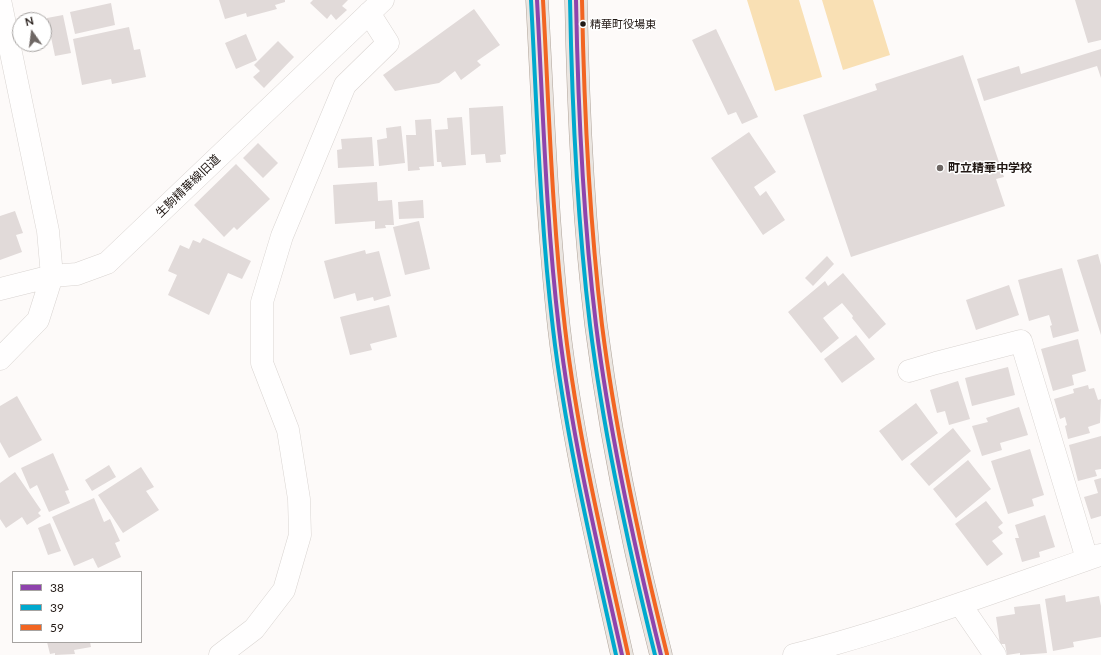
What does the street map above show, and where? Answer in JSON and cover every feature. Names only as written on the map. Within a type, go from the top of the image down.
[{"type":"main road","points":[[537,0],[552,242],[560,329],[575,434],[622,655]]},
{"type":"main road","points":[[576,0],[578,88],[588,239],[596,325],[612,426],[632,532],[661,655]]},
{"type":"street","points":[[0,0],[48,231],[52,276],[38,320],[0,359]]},
{"type":"street","points":[[220,655],[254,630],[284,590],[300,535],[299,499],[288,430],[262,363],[262,302],[282,236],[345,85],[388,43],[376,7]]},
{"type":"street","name":"生駒精華線旧道","points":[[0,289],[52,276],[77,274],[107,263],[376,7]]},
{"type":"street","points":[[794,655],[833,645],[960,604],[1094,557],[1021,341],[936,363],[909,372]]},
{"type":"street","points":[[960,604],[995,655]]},
{"type":"shaded area","points":[[747,0],[799,0],[822,77],[775,91]]},
{"type":"shaded area","points":[[822,0],[873,0],[890,55],[843,70]]},
{"type":"building","points":[[219,0],[285,0],[285,2],[275,5],[277,9],[247,17],[246,13],[225,19]]},
{"type":"building","points":[[313,0],[348,0],[342,6],[347,10],[336,20],[331,14],[327,19],[310,3]]},
{"type":"building","points":[[1075,0],[1101,0],[1101,40],[1088,43]]},
{"type":"building","points":[[111,3],[115,25],[75,34],[70,12]]},
{"type":"building","points":[[474,9],[500,45],[477,61],[481,65],[461,80],[455,71],[439,83],[395,91],[383,75]]},
{"type":"building","points":[[63,15],[71,53],[55,56],[52,42],[52,17]]},
{"type":"building","points":[[129,27],[134,50],[140,49],[146,77],[112,84],[111,79],[82,85],[73,39]]},
{"type":"building","points":[[716,29],[758,117],[742,124],[736,112],[728,115],[692,40]]},
{"type":"building","points":[[246,34],[257,60],[236,69],[225,43]]},
{"type":"building","points":[[278,41],[294,57],[264,88],[253,77],[260,71],[254,65]]},
{"type":"building","points":[[1101,49],[1101,78],[1097,66],[984,101],[977,79],[1019,66],[1021,74]]},
{"type":"building","points":[[963,55],[1004,177],[996,179],[1005,206],[851,257],[803,115],[877,90],[875,84]]},
{"type":"building","points":[[503,106],[506,154],[500,155],[501,162],[486,163],[485,154],[471,155],[469,108]]},
{"type":"building","points":[[462,117],[466,165],[442,167],[441,162],[437,162],[435,130],[448,129],[447,118]]},
{"type":"building","points":[[431,119],[434,166],[419,167],[420,170],[408,171],[406,135],[416,135],[415,120]]},
{"type":"building","points":[[401,126],[405,163],[379,166],[377,140],[387,138],[386,128]]},
{"type":"building","points":[[749,132],[776,172],[754,187],[760,196],[766,191],[785,220],[763,235],[711,158]]},
{"type":"building","points":[[372,137],[374,166],[338,168],[337,150],[342,149],[341,139]]},
{"type":"building","points":[[258,143],[278,163],[263,178],[243,158]]},
{"type":"building","points":[[236,164],[270,199],[237,230],[234,227],[224,237],[194,205]]},
{"type":"building","points":[[377,182],[378,201],[392,200],[394,225],[385,225],[386,228],[375,229],[375,221],[335,224],[333,185]]},
{"type":"building","points":[[423,200],[424,218],[399,219],[398,202]]},
{"type":"building","points":[[15,211],[23,233],[16,235],[22,252],[0,260],[0,216]]},
{"type":"building","points":[[419,221],[430,269],[405,275],[393,227]]},
{"type":"building","points":[[203,238],[251,261],[242,279],[228,273],[209,315],[168,295],[177,275],[168,271],[180,245],[189,249],[193,240],[200,243]]},
{"type":"building","points":[[365,250],[366,254],[379,251],[391,296],[374,301],[373,297],[357,301],[355,293],[334,299],[324,261]]},
{"type":"building","points":[[1098,254],[1101,265],[1101,335],[1077,260]]},
{"type":"building","points":[[827,256],[834,264],[813,286],[805,278]]},
{"type":"building","points":[[1062,268],[1079,331],[1053,338],[1050,326],[1052,325],[1049,315],[1029,321],[1018,280]]},
{"type":"building","points":[[843,273],[886,324],[869,339],[842,303],[823,318],[839,338],[821,353],[788,312],[825,281],[828,286]]},
{"type":"building","points":[[1009,285],[1019,315],[976,330],[966,300]]},
{"type":"building","points":[[389,305],[397,337],[370,344],[372,350],[350,355],[340,317]]},
{"type":"building","points":[[856,335],[875,359],[842,383],[824,359]]},
{"type":"building","points":[[1078,339],[1086,371],[1072,375],[1074,385],[1053,391],[1041,349]]},
{"type":"building","points":[[1008,367],[1015,395],[972,406],[965,378]]},
{"type":"building","points":[[958,381],[970,419],[949,425],[945,411],[937,413],[930,390]]},
{"type":"building","points":[[1088,385],[1089,389],[1094,388],[1098,400],[1101,399],[1100,423],[1088,427],[1090,433],[1068,439],[1065,426],[1067,425],[1065,417],[1060,419],[1054,399],[1074,393],[1073,389]]},
{"type":"building","points":[[17,396],[42,440],[9,458],[0,442],[0,406]]},
{"type":"building","points":[[916,403],[938,433],[902,461],[879,431]]},
{"type":"building","points":[[1019,407],[1028,435],[1000,443],[1002,450],[982,456],[972,426],[988,422],[986,418]]},
{"type":"building","points":[[953,428],[971,451],[929,486],[910,464]]},
{"type":"building","points":[[1101,436],[1101,469],[1095,470],[1097,476],[1078,481],[1069,445]]},
{"type":"building","points":[[1030,449],[1044,495],[1032,499],[1034,506],[1008,514],[991,461]]},
{"type":"building","points":[[53,453],[69,490],[65,491],[70,503],[49,512],[37,485],[30,489],[21,468]]},
{"type":"building","points":[[968,460],[991,489],[956,518],[933,489]]},
{"type":"building","points":[[109,465],[116,477],[92,491],[85,480]]},
{"type":"building","points":[[141,467],[154,487],[146,491],[159,510],[123,533],[98,495]]},
{"type":"building","points":[[15,472],[41,510],[38,513],[41,516],[27,525],[22,517],[6,528],[0,519],[0,483]]},
{"type":"building","points":[[1101,478],[1101,516],[1091,519],[1084,497],[1098,493],[1094,480]]},
{"type":"building","points":[[94,498],[104,522],[110,519],[120,541],[115,543],[121,557],[98,568],[93,558],[74,566],[52,517]]},
{"type":"building","points":[[986,501],[1003,523],[998,527],[1003,533],[992,541],[1003,554],[987,566],[955,524]]},
{"type":"building","points":[[1045,515],[1055,547],[1039,552],[1040,557],[1022,562],[1015,538],[1019,538],[1015,525]]},
{"type":"building","points":[[50,523],[61,551],[48,555],[38,528]]},
{"type":"building","points":[[1065,595],[1066,602],[1099,596],[1101,606],[1101,637],[1073,642],[1074,647],[1053,651],[1045,599]]},
{"type":"building","points":[[1040,604],[1047,653],[1020,655],[1020,653],[1007,655],[1005,644],[1000,644],[996,617],[1015,614],[1014,607]]},
{"type":"building","points":[[47,643],[90,643],[91,647],[74,650],[75,654],[50,654]]},
{"type":"transit line","name":"39","points":[[531,0],[542,206],[558,370],[572,452],[616,655]]},
{"type":"transit line","name":"38","points":[[537,0],[548,206],[564,370],[578,452],[622,655]]},
{"type":"transit line","name":"59","points":[[543,0],[554,205],[570,369],[584,451],[628,654]]},
{"type":"transit line","name":"39","points":[[570,0],[576,163],[585,285],[590,325],[602,408],[618,491],[635,573],[655,655]]},
{"type":"transit line","name":"38","points":[[576,0],[582,163],[591,285],[596,325],[608,408],[624,491],[641,573],[661,655]]},
{"type":"transit line","name":"59","points":[[582,0],[588,162],[597,284],[602,325],[614,408],[630,490],[647,572],[667,654]]},
{"type":"place","name":"精華町役場東","points":[[583,24]]},
{"type":"place","name":"町立精華中学校","points":[[940,168]]}]
